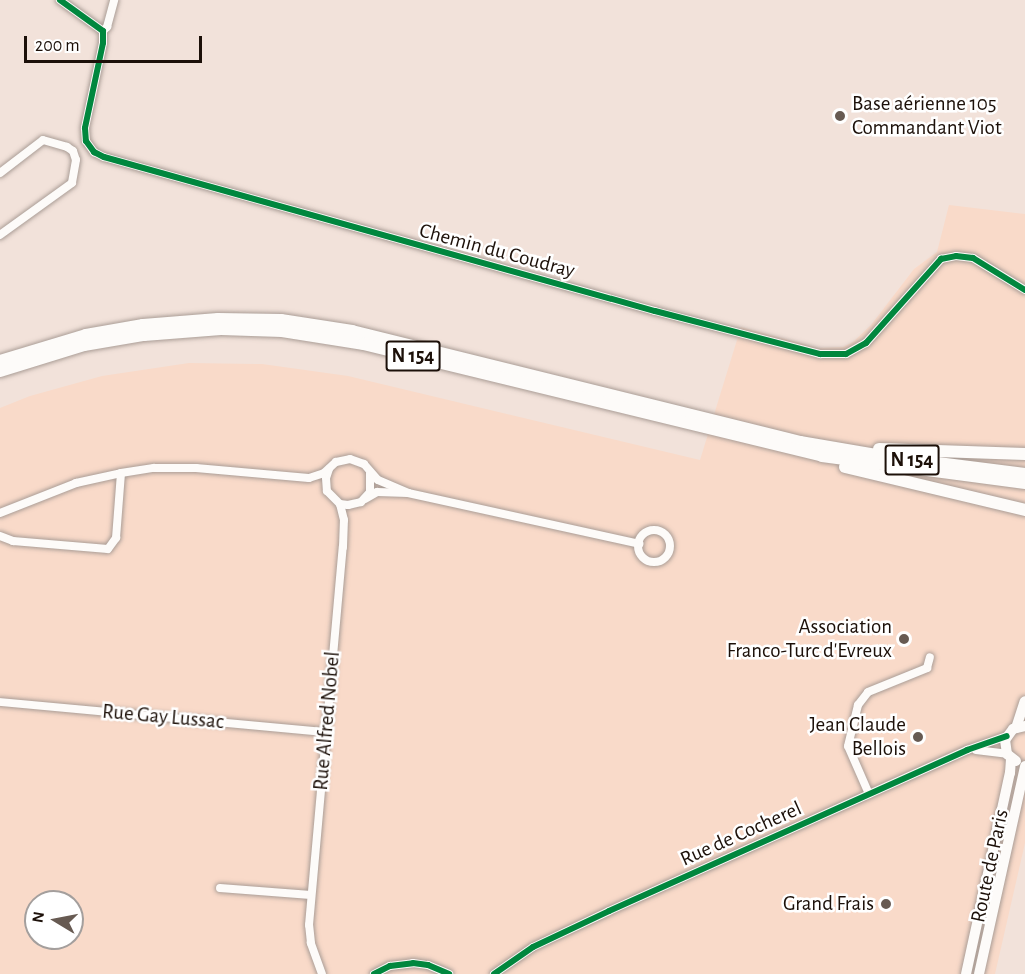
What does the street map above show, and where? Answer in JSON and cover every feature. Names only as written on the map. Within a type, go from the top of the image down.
[{"type":"highway","name":"N 154","points":[[0,361],[86,335],[143,325],[218,319],[281,320],[352,331],[800,442],[873,455],[1025,474]]},
{"type":"highway","name":"N 154","points":[[0,371],[84,345],[144,334],[220,329],[282,331],[364,344],[822,456],[1025,483]]},
{"type":"highway","points":[[800,442],[881,449],[1025,454]]},
{"type":"highway","points":[[822,456],[840,466],[1025,510]]},
{"type":"main road","points":[[1007,735],[1020,727],[1025,701]]},
{"type":"main road","name":"Route de Paris","points":[[966,974],[1010,773],[1009,756],[1005,745],[1007,735]]},
{"type":"main road","points":[[1009,756],[1025,764]]},
{"type":"main road","name":"Route de Paris","points":[[979,974],[1025,764]]},
{"type":"street","points":[[60,0],[103,31],[107,27],[114,0]]},
{"type":"street","name":"Chemin du Coudray","points":[[103,31],[104,43],[85,128],[86,141],[94,152],[104,157],[373,234],[820,354],[846,354],[866,343],[941,259],[956,256],[973,258],[1025,290]]},
{"type":"street","points":[[0,173],[43,140],[68,147],[76,160],[72,183],[0,235]]},
{"type":"street","points":[[0,513],[76,483],[154,468],[196,468],[309,478],[324,473],[342,459],[350,459],[364,464],[378,480],[408,493]]},
{"type":"street","points":[[327,491],[326,478],[330,468]]},
{"type":"street","points":[[0,536],[13,541],[108,549],[116,538],[121,473]]},
{"type":"street","points":[[363,500],[371,488],[370,473]]},
{"type":"street","points":[[309,478],[340,504],[348,505],[383,491],[408,493],[639,544]]},
{"type":"street","name":"Rue Alfred Nobel","points":[[343,547],[349,515],[363,500]]},
{"type":"street","name":"Rue Alfred Nobel","points":[[322,974],[311,943],[311,895],[343,547],[344,520],[340,504]]},
{"type":"street","points":[[869,794],[848,746],[858,705],[868,692],[927,668],[930,657]]},
{"type":"street","name":"Rue Gay Lussac","points":[[0,702],[326,732]]},
{"type":"street","name":"Rue de Cocherel","points":[[494,974],[533,948],[609,910],[967,750],[1007,735]]},
{"type":"street","name":"Rue de Cocherel","points":[[967,750],[1009,756]]},
{"type":"street","points":[[220,888],[311,895]]},
{"type":"street","points":[[374,974],[390,966],[413,963],[428,965],[449,974]]},
{"type":"shaded area","points":[[949,205],[1025,214],[1025,843],[995,974],[0,974],[0,408],[30,396],[102,376],[189,363],[262,364],[348,376],[700,460],[741,327],[818,348],[843,347],[853,342],[871,325],[914,269],[937,252]]},
{"type":"cycle path","points":[[60,0],[103,31],[103,43],[85,128],[86,141],[94,152],[104,157],[655,311],[820,354],[846,354],[866,343],[941,259],[956,256],[973,258],[1025,290]]},
{"type":"cycle path","points":[[494,974],[533,947],[609,911],[967,750],[1007,736]]},
{"type":"cycle path","points":[[374,974],[390,966],[413,963],[428,965],[449,974]]},
{"type":"place","name":"Base aérienne 105 Commandant Viot","points":[[840,116]]},
{"type":"place","name":"Association Franco-Turc d'Evreux","points":[[904,639]]},
{"type":"place","name":"Jean Claude Bellois","points":[[918,737]]},
{"type":"place","name":"Grand Frais","points":[[886,904]]}]
